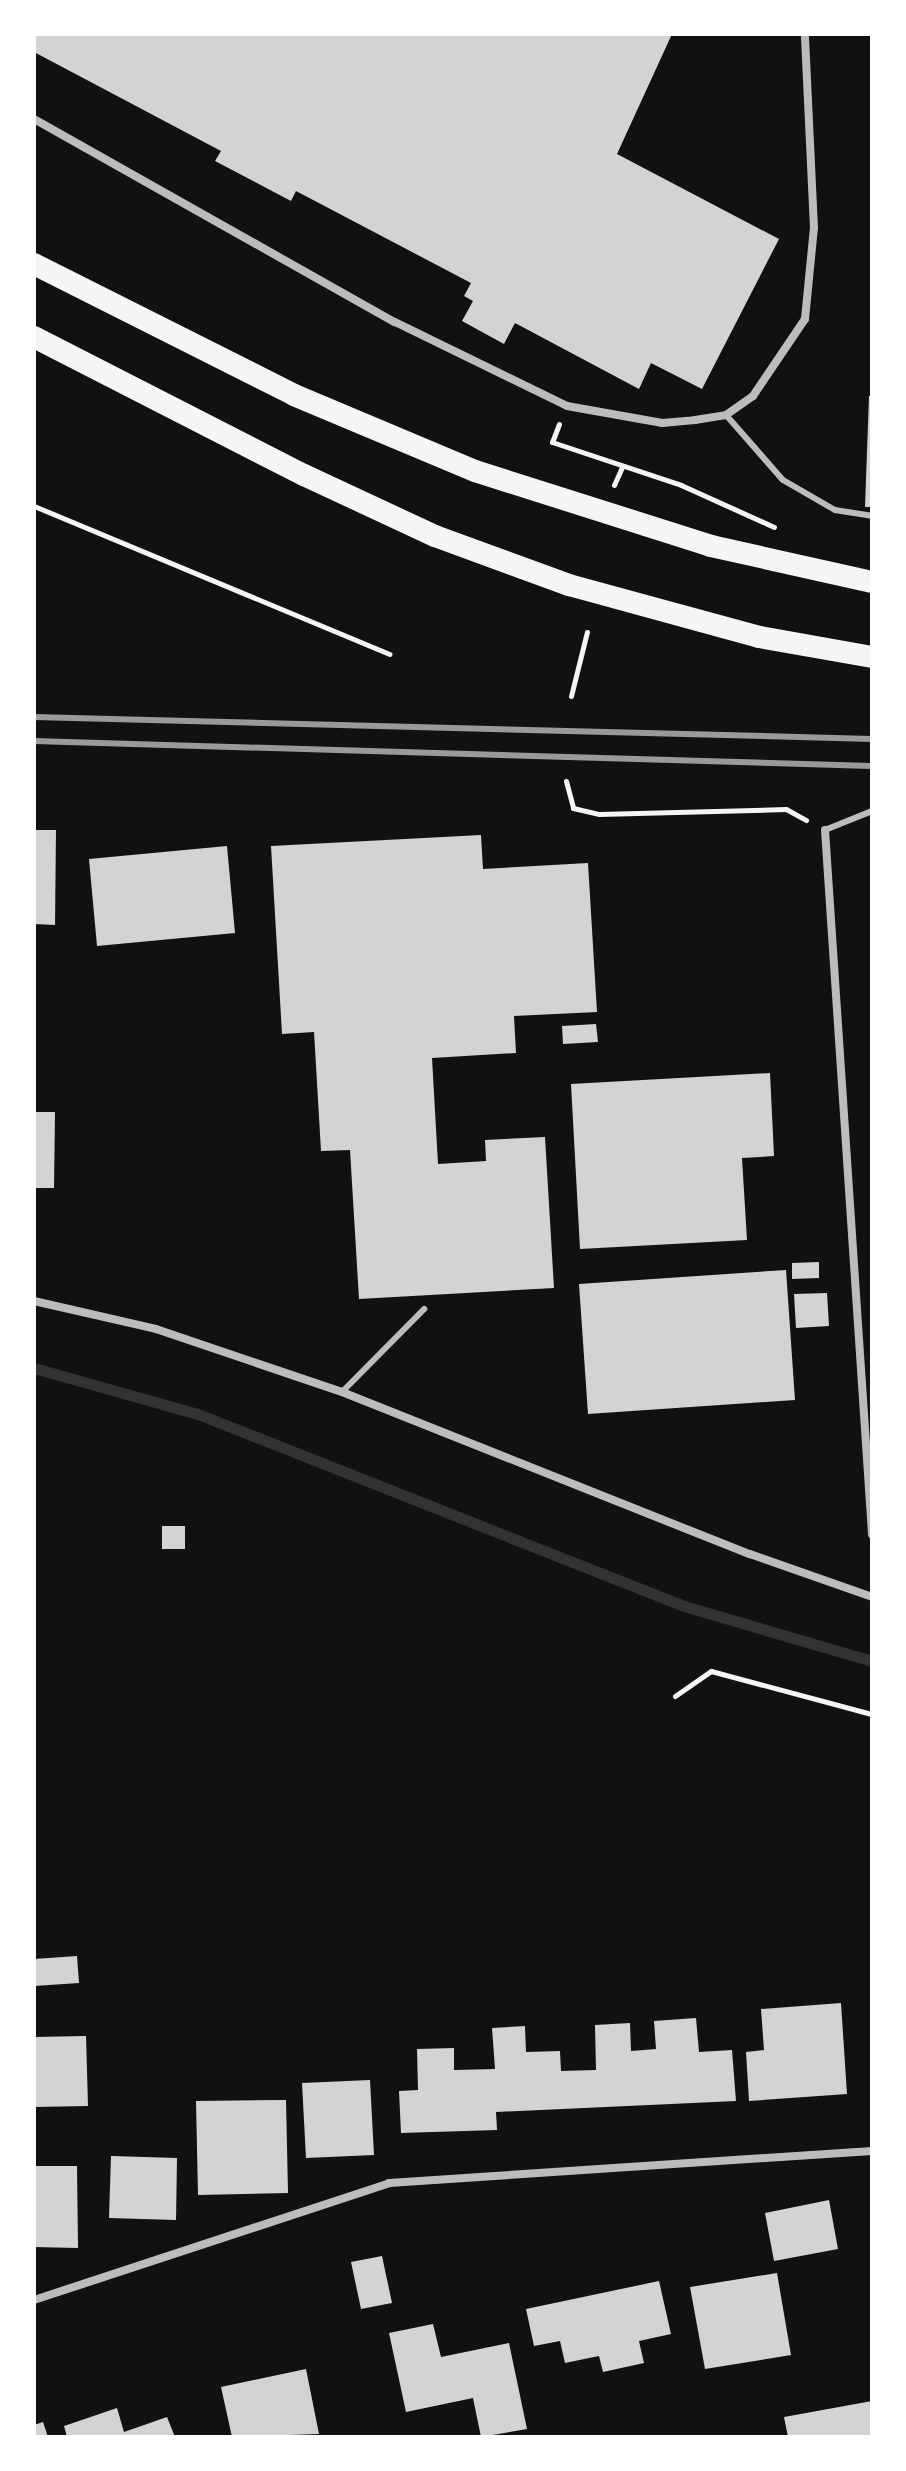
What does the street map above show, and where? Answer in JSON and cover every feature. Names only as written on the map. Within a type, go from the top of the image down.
[{"type":"highway","points":[[34,264],[294,395],[475,471],[711,546],[872,582]]},
{"type":"highway","points":[[34,340],[435,536],[569,585],[759,637],[872,657]]},
{"type":"street","points":[[34,119],[395,322],[567,406],[662,423],[726,415],[753,396],[774,372],[805,319],[814,228],[805,34]]},
{"type":"street","points":[[825,830],[868,1431],[872,1534]]},
{"type":"street","points":[[34,1301],[156,1329],[342,1392],[750,1554],[872,1597]]},
{"type":"street","points":[[34,2300],[389,2183],[872,2151]]},
{"type":"lane","points":[[726,415],[783,480],[835,510],[872,516]]},
{"type":"lane","points":[[825,830],[872,811]]},
{"type":"lane","points":[[342,1392],[424,1309]]},
{"type":"path","points":[[567,406],[552,442],[681,485],[780,530]]},
{"type":"path","points":[[613,487],[622,467]]},
{"type":"path","points":[[34,506],[389,654]]},
{"type":"path","points":[[571,696],[587,632]]},
{"type":"path","points":[[566,781],[573,808],[599,814],[786,809],[825,830]]},
{"type":"path","points":[[675,1696],[711,1671],[872,1714]]},
{"type":"building","points":[[34,34],[672,34],[617,154],[779,239],[702,389],[651,363],[639,389],[515,323],[504,344],[462,321],[473,301],[464,296],[471,283],[296,191],[291,201],[215,161],[221,151],[34,52]]},
{"type":"building","points":[[869,396],[872,396],[872,507],[865,507]]},
{"type":"building","points":[[34,830],[56,830],[55,925],[34,924]]},
{"type":"building","points":[[481,835],[483,869],[588,863],[597,1012],[514,1016],[516,1053],[432,1058],[438,1164],[486,1161],[485,1140],[545,1137],[554,1288],[359,1299],[350,1150],[321,1151],[314,1032],[282,1034],[271,846]]},
{"type":"building","points":[[227,846],[235,933],[97,946],[89,859]]},
{"type":"building","points":[[596,1024],[598,1042],[563,1044],[562,1026]]},
{"type":"building","points":[[770,1073],[774,1156],[742,1158],[747,1240],[580,1249],[571,1084]]},
{"type":"building","points":[[34,1112],[55,1112],[54,1188],[34,1188]]},
{"type":"building","points":[[819,1262],[819,1278],[792,1279],[792,1263]]},
{"type":"building","points":[[786,1270],[795,1400],[588,1414],[579,1284]]},
{"type":"building","points":[[827,1293],[829,1326],[796,1328],[794,1294]]},
{"type":"building","points":[[162,1526],[185,1526],[185,1549],[162,1549]]},
{"type":"building","points":[[77,1956],[79,1983],[34,1986],[34,1959]]},
{"type":"building","points":[[841,2003],[847,2094],[749,2101],[746,2052],[764,2050],[761,2009]]},
{"type":"building","points":[[696,2018],[699,2052],[732,2050],[736,2101],[496,2112],[497,2130],[401,2133],[399,2091],[418,2090],[417,2049],[454,2048],[454,2070],[495,2069],[492,2028],[525,2026],[526,2052],[560,2051],[561,2071],[596,2070],[595,2025],[630,2023],[631,2051],[656,2049],[654,2021]]},
{"type":"building","points":[[86,2036],[88,2106],[34,2107],[34,2037]]},
{"type":"building","points":[[370,2080],[374,2155],[306,2158],[302,2083]]},
{"type":"building","points":[[286,2100],[288,2193],[198,2195],[196,2101]]},
{"type":"building","points":[[111,2156],[177,2158],[176,2220],[109,2218]]},
{"type":"building","points":[[34,2166],[77,2166],[78,2248],[34,2247]]},
{"type":"building","points":[[829,2200],[838,2249],[774,2261],[765,2213]]},
{"type":"building","points":[[382,2256],[392,2303],[361,2309],[351,2262]]},
{"type":"building","points":[[777,2273],[791,2355],[705,2369],[690,2287]]},
{"type":"building","points":[[659,2281],[671,2334],[639,2341],[644,2363],[603,2372],[599,2356],[565,2363],[560,2341],[534,2346],[526,2309]]},
{"type":"building","points":[[433,2324],[441,2357],[509,2343],[527,2429],[481,2437],[473,2398],[406,2412],[389,2333]]},
{"type":"building","points":[[306,2369],[319,2434],[232,2437],[221,2387]]},
{"type":"building","points":[[872,2401],[872,2437],[788,2437],[784,2417]]},
{"type":"building","points":[[117,2408],[124,2432],[167,2417],[175,2437],[67,2437],[64,2426]]},
{"type":"building","points":[[43,2422],[48,2437],[34,2437],[34,2425]]},
{"type":"waterway","points":[[34,1368],[198,1414],[684,1606],[872,1661]]},
{"type":"railway","points":[[34,717],[872,739]]},
{"type":"railway","points":[[34,741],[872,766]]}]
